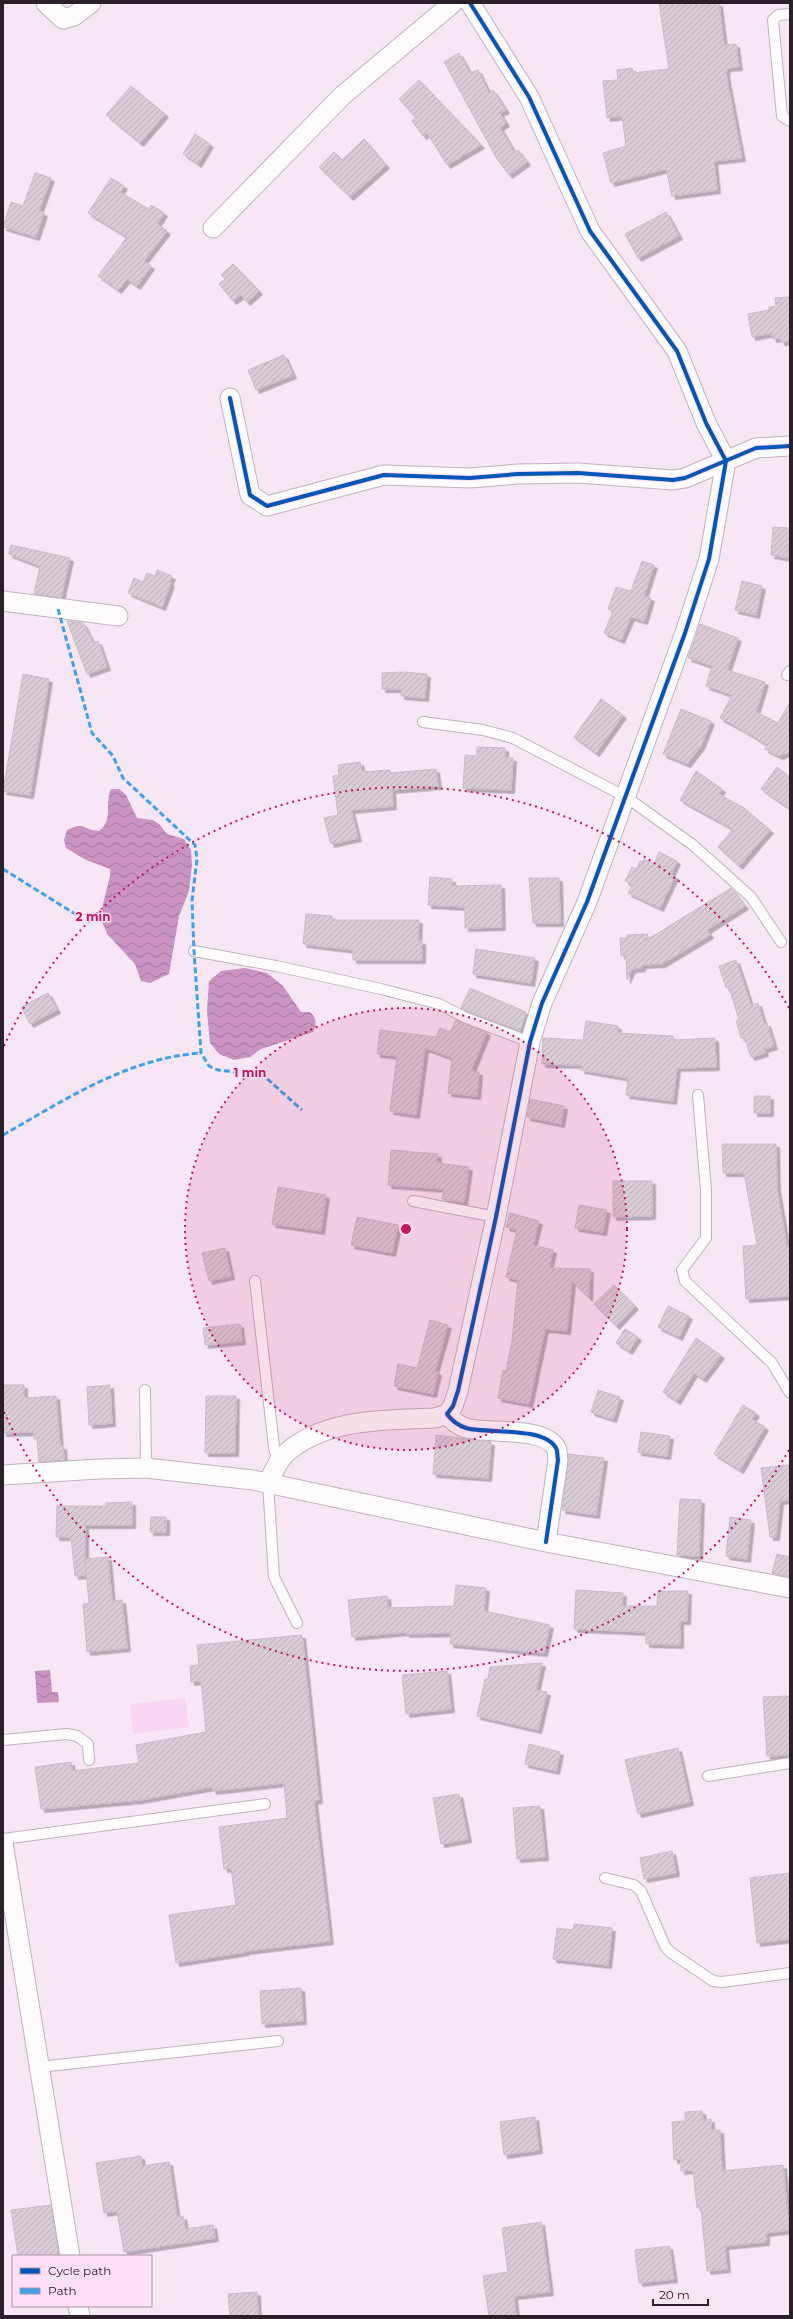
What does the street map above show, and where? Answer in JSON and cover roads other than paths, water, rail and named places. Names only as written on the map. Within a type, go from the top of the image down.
[{"type":"street","points":[[46,3],[63,19],[74,16],[91,3]]},
{"type":"street","points":[[213,228],[343,95],[453,3]]},
{"type":"street","points":[[268,1483],[283,1457],[301,1443],[331,1428],[362,1422],[435,1418],[447,1414],[453,1406],[458,1391],[496,1217],[530,1042],[542,1003],[587,902],[685,633],[709,559],[726,461],[706,423],[677,352],[590,231],[529,97],[470,3]]},
{"type":"street","points":[[230,398],[250,495],[267,506],[384,474],[470,478],[518,474],[585,473],[673,480],[685,478],[756,448],[790,446]]},
{"type":"street","points":[[3,601],[118,616]]},
{"type":"street","points":[[447,1414],[454,1423],[467,1428],[515,1431],[552,1443],[557,1449],[558,1460],[546,1542]]},
{"type":"street","points":[[3,1475],[99,1468],[146,1468],[268,1483],[546,1542],[790,1588]]},
{"type":"street","points":[[3,1843],[70,2255]]},
{"type":"lane","points":[[790,14],[778,15],[773,20],[782,116],[786,120],[790,121]]},
{"type":"lane","points":[[423,722],[483,730],[513,738],[626,797],[693,845],[751,897],[781,942]]},
{"type":"lane","points":[[194,951],[284,967],[439,1004],[464,1017],[530,1042]]},
{"type":"lane","points":[[698,1095],[706,1191],[706,1238],[682,1270],[685,1281],[772,1363],[790,1393]]},
{"type":"lane","points":[[413,1201],[496,1217]]},
{"type":"lane","points":[[255,1281],[274,1447],[275,1452],[283,1457]]},
{"type":"lane","points":[[145,1390],[146,1468]]},
{"type":"lane","points":[[268,1483],[274,1577],[297,1623]]},
{"type":"lane","points":[[3,1740],[67,1734],[78,1736],[88,1744],[89,1760]]},
{"type":"lane","points":[[708,1776],[790,1763]]},
{"type":"lane","points":[[3,1839],[265,1804]]},
{"type":"lane","points":[[605,1878],[634,1885],[641,1890],[665,1946],[670,1952],[713,1981],[722,1982],[790,1973]]},
{"type":"lane","points":[[39,2067],[278,2042]]},
{"type":"water","points":[[111,789],[119,789],[126,795],[137,818],[153,820],[160,825],[167,834],[184,839],[191,850],[192,865],[189,891],[179,916],[169,974],[150,983],[141,981],[135,964],[107,934],[100,916],[110,876],[110,869],[86,860],[66,848],[64,840],[67,830],[73,827],[81,826],[99,831],[104,827],[108,817],[108,800]]},
{"type":"water","points":[[245,968],[267,973],[283,986],[301,1012],[310,1012],[314,1017],[316,1024],[313,1032],[261,1049],[250,1057],[234,1060],[219,1054],[210,1043],[207,1011],[209,981],[221,971]]},
{"type":"water","points":[[50,1670],[52,1692],[58,1692],[59,1702],[37,1703],[35,1671]]}]
